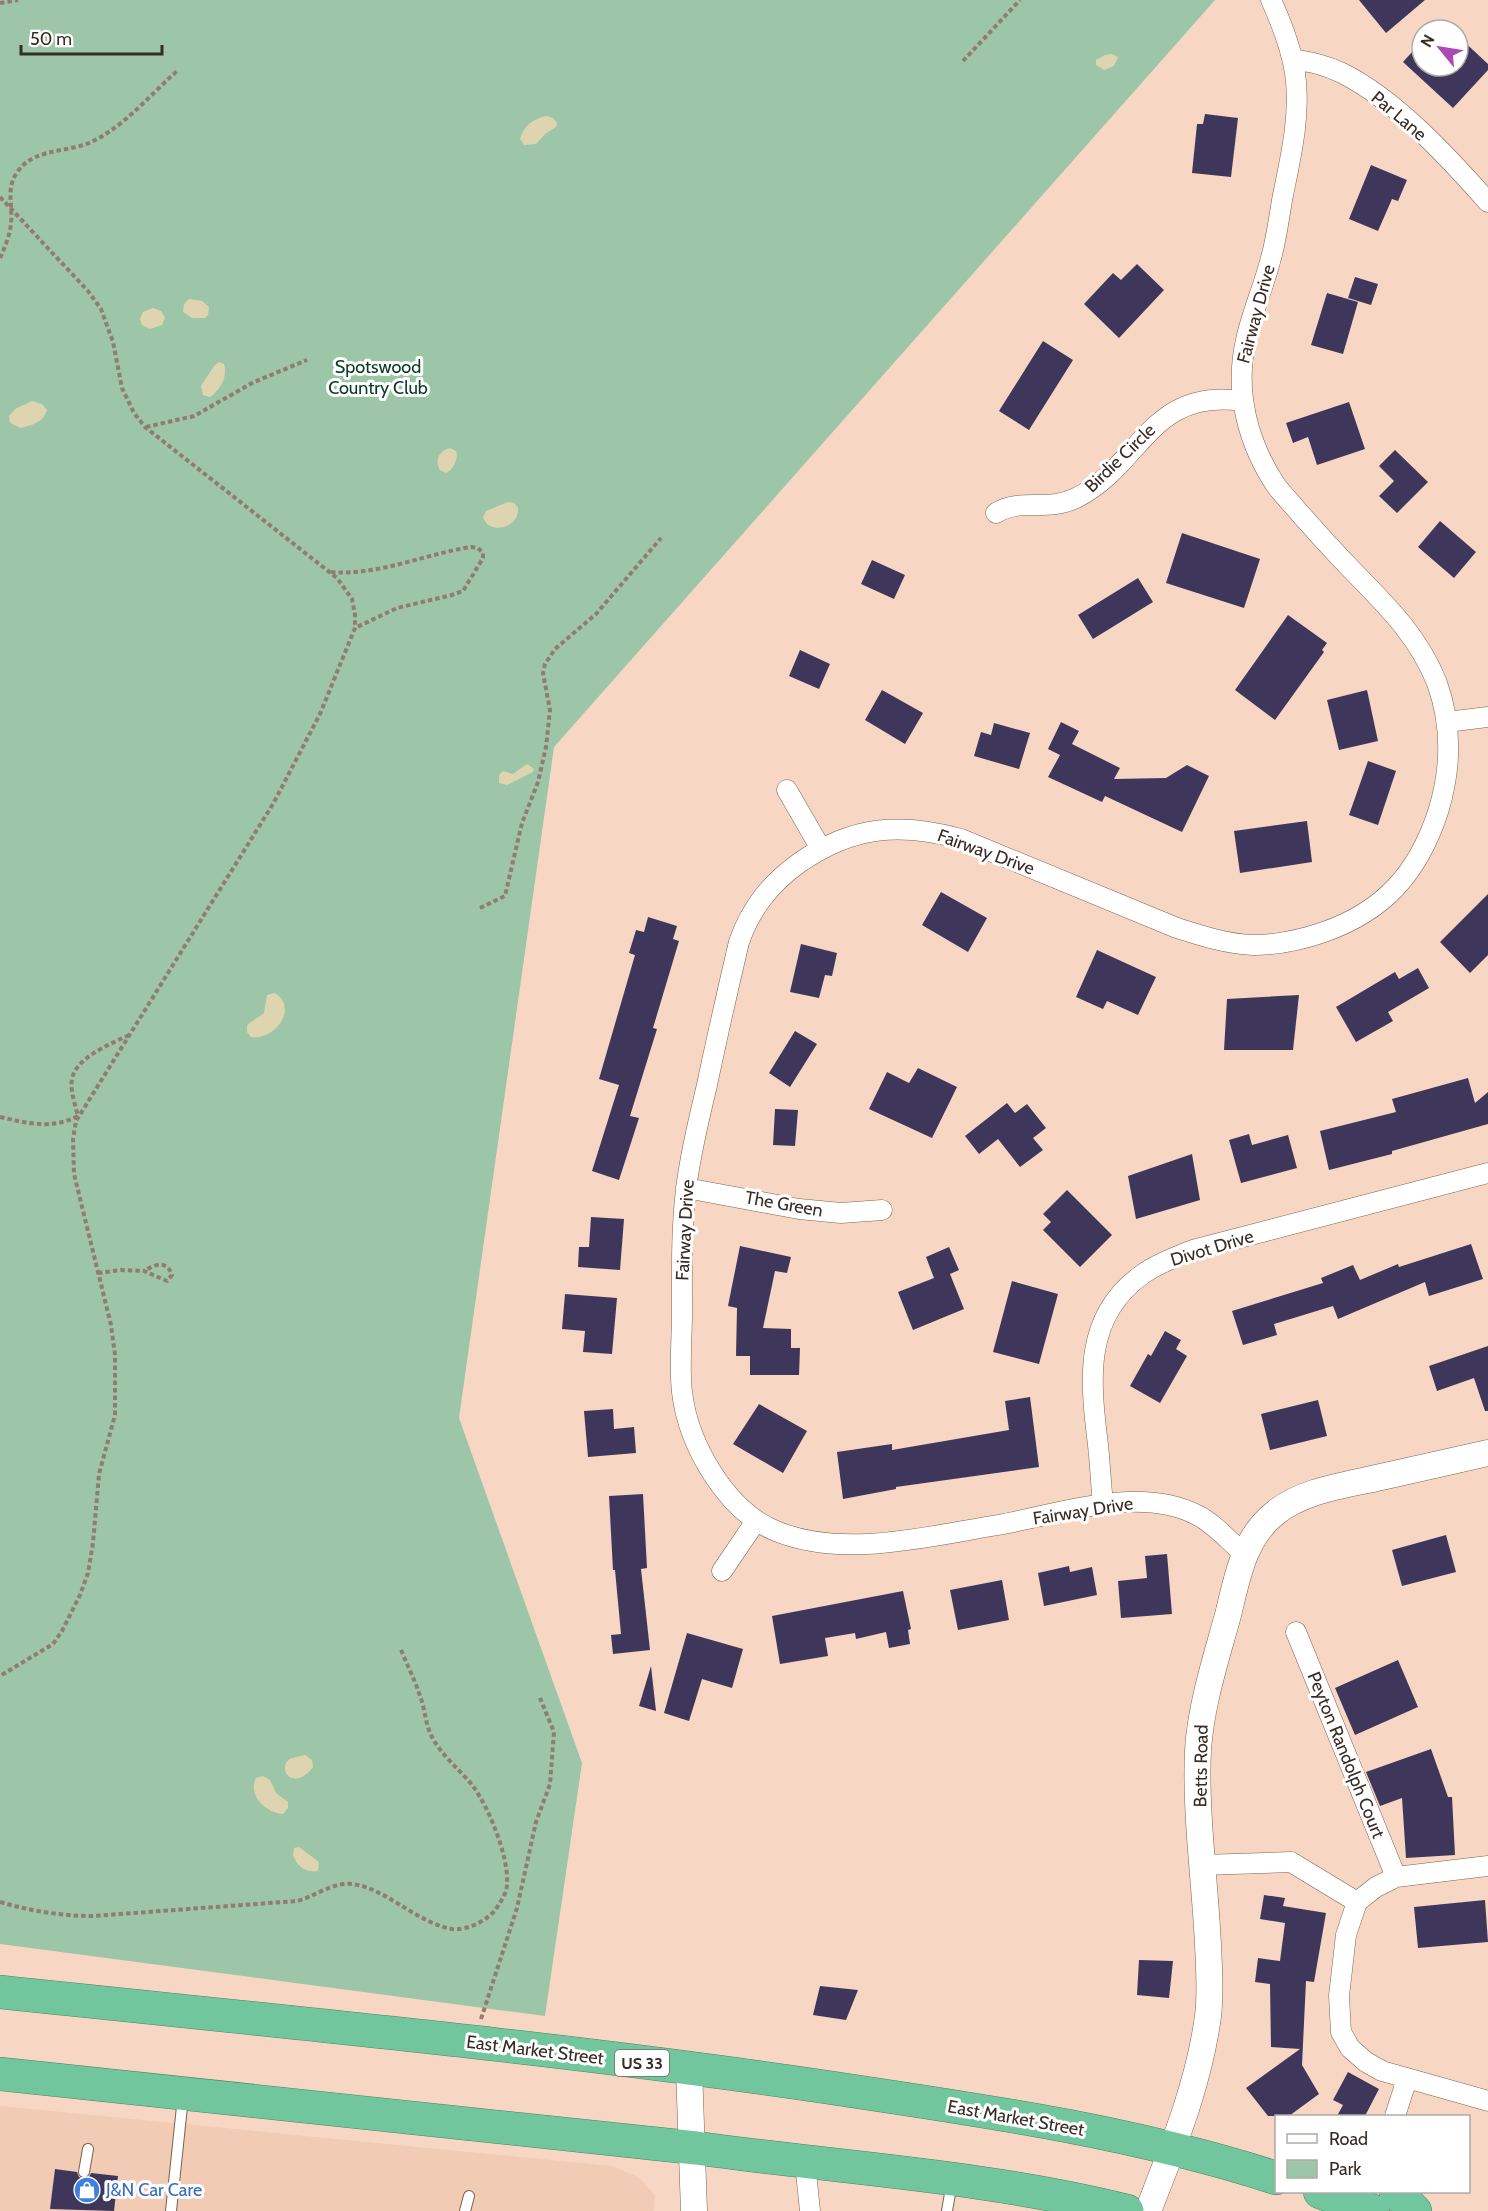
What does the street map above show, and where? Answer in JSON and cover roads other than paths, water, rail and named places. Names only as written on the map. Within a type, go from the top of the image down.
[{"type":"highway","name":"East Market Street","points":[[0,1992],[473,2042],[689,2068],[899,2097],[1028,2119],[1172,2149],[1274,2176]]},
{"type":"highway","points":[[0,2074],[952,2178],[1042,2193],[1127,2211]]},
{"type":"highway","points":[[1323,2193],[1373,2211]]},
{"type":"highway","points":[[1397,2193],[1415,2211]]},
{"type":"street","name":"Fairway Drive","points":[[1244,1554],[1206,1521],[1181,1509],[1144,1502],[1102,1504],[909,1540],[857,1545],[798,1538],[775,1531],[756,1521],[736,1503],[703,1457],[690,1427],[682,1392],[682,1232],[686,1188],[695,1136],[736,953],[744,928],[753,909],[766,891],[787,872],[821,849],[841,839],[871,831],[901,829],[942,834],[962,839],[1204,936],[1251,945],[1295,940],[1346,924],[1360,917],[1386,898],[1407,875],[1429,835],[1441,802],[1448,759],[1447,722],[1438,687],[1422,650],[1401,621],[1277,487],[1262,463],[1253,442],[1243,400],[1241,374],[1246,339],[1272,254],[1290,157],[1297,100],[1293,59],[1285,31],[1271,0]]},
{"type":"street","name":"Par Lane","points":[[1293,59],[1333,69],[1375,94],[1424,136],[1488,202]]},
{"type":"street","name":"Birdie Circle","points":[[996,513],[1011,506],[1050,506],[1076,498],[1110,472],[1154,426],[1176,410],[1193,403],[1211,400],[1243,400]]},
{"type":"street","points":[[1447,722],[1488,717]]},
{"type":"street","points":[[787,790],[821,849]]},
{"type":"street","name":"Divot Drive","points":[[1102,1504],[1094,1418],[1093,1356],[1098,1332],[1109,1310],[1133,1282],[1151,1269],[1193,1250],[1488,1173]]},
{"type":"street","name":"The Green","points":[[686,1188],[799,1209],[841,1213],[882,1210]]},
{"type":"street","name":"Betts Road","points":[[1148,2211],[1186,2112],[1208,2015],[1209,1967],[1202,1865],[1198,1751],[1200,1728],[1236,1577],[1244,1554],[1266,1521],[1281,1508],[1299,1499],[1356,1483],[1488,1453]]},
{"type":"street","points":[[722,1571],[756,1521]]},
{"type":"street","name":"Peyton Randolph Court","points":[[1296,1632],[1396,1877]]},
{"type":"street","points":[[1202,1865],[1291,1862],[1357,1902]]},
{"type":"street","points":[[1488,1866],[1396,1877],[1376,1887],[1357,1902],[1346,1935],[1340,1996],[1341,2032],[1350,2048],[1366,2062],[1382,2071],[1407,2079],[1488,2101]]},
{"type":"street","points":[[689,2068],[694,2211]]},
{"type":"street","points":[[1395,2115],[1407,2079]]},
{"type":"street","points":[[805,2162],[810,2211]]},
{"type":"lane","points":[[171,2211],[184,2093]]},
{"type":"lane","points":[[84,2172],[87,2149]]},
{"type":"lane","points":[[947,2211],[952,2178]]},
{"type":"lane","points":[[465,2211],[469,2196]]},
{"type":"place","name":"J&N Car Care","points":[[87,2190]]},
{"type":"park label","name":"Spotswood Country Club","points":[[378,377]]}]
